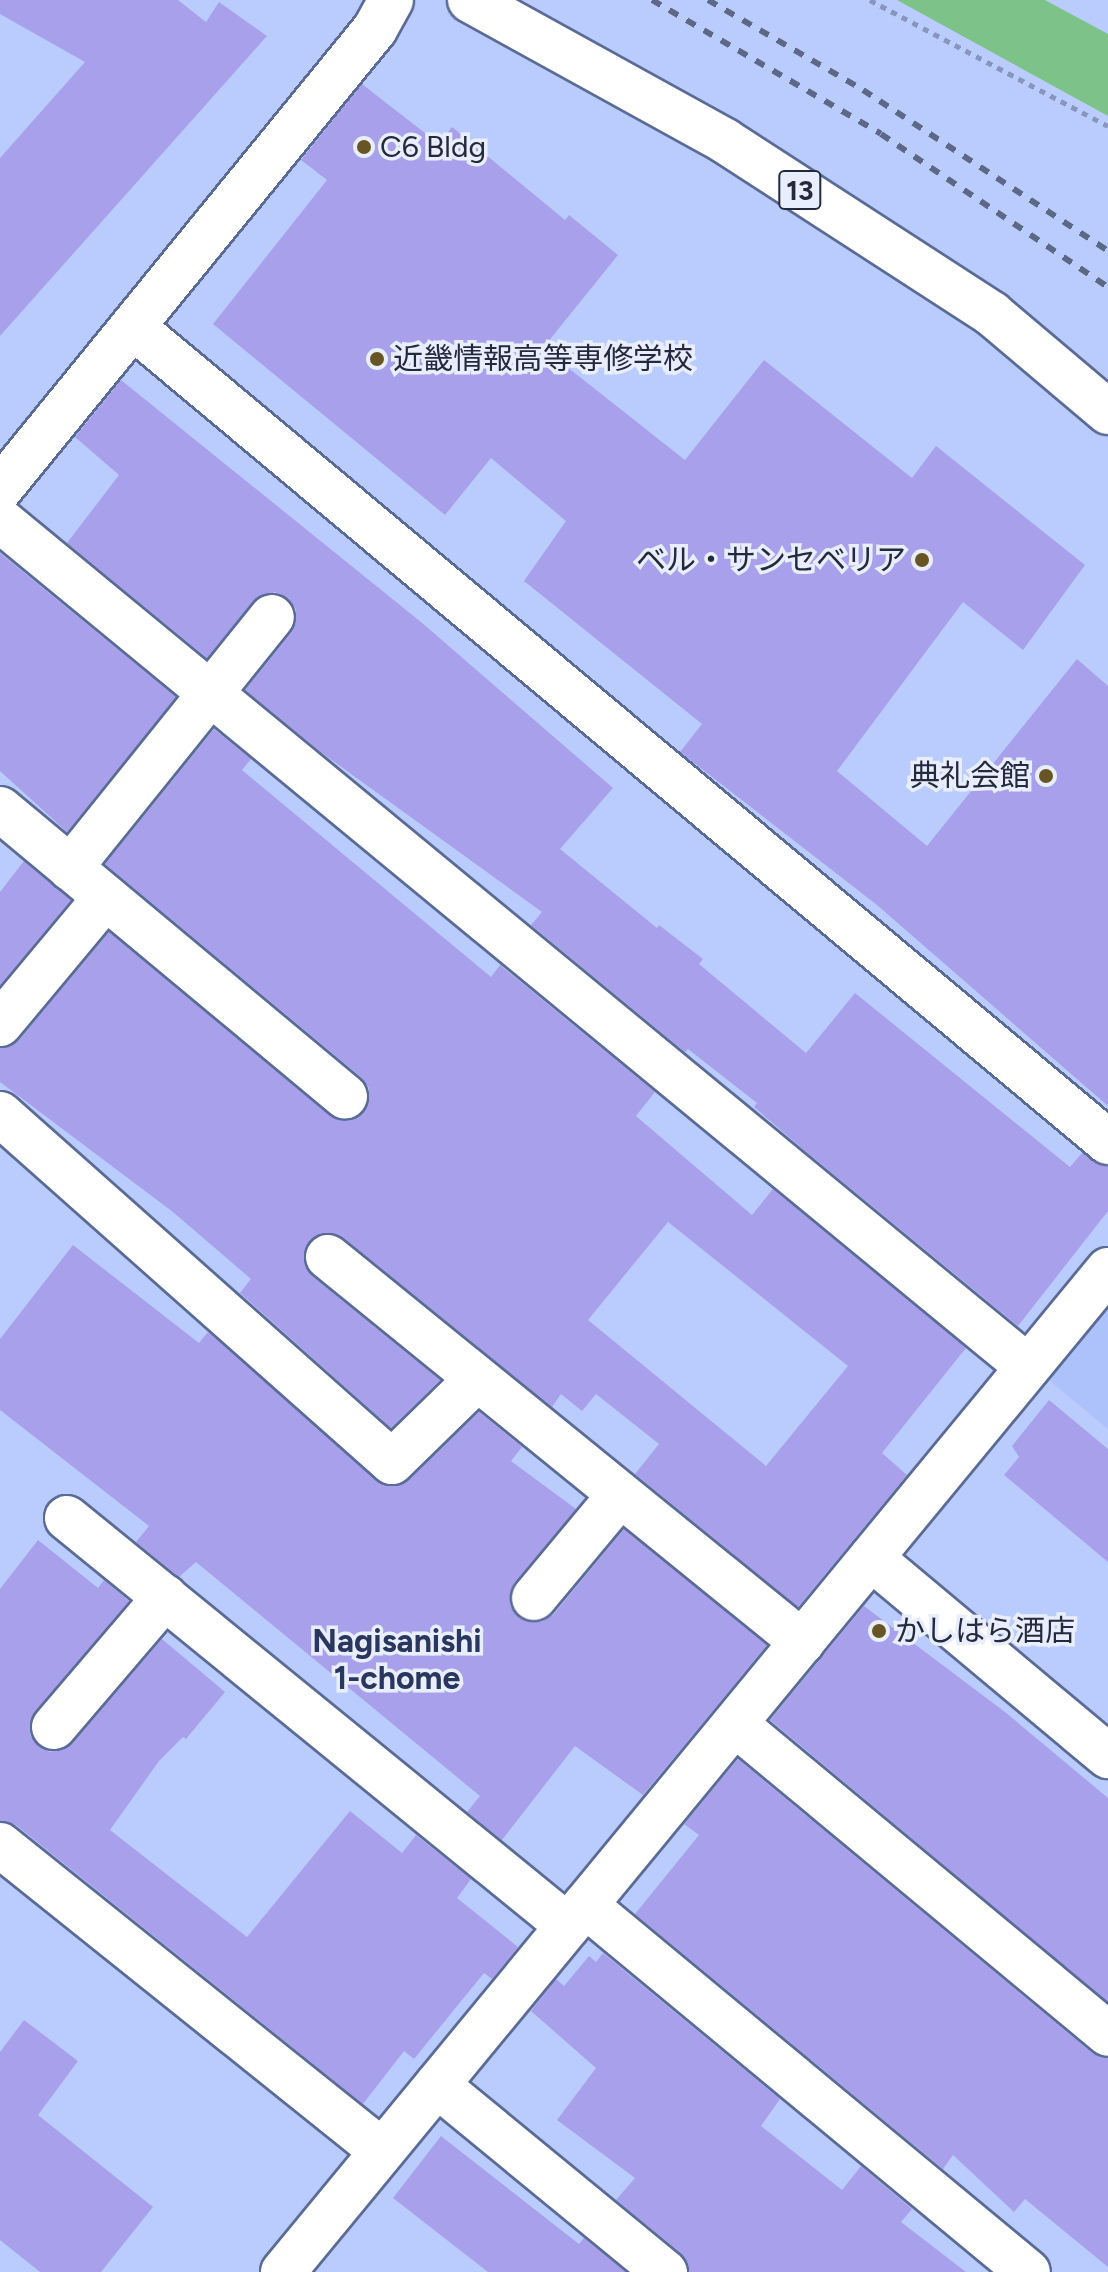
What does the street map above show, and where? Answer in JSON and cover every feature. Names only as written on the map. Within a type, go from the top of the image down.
[{"type":"street","points":[[0,489],[375,29],[391,0]]},
{"type":"street","name":"13","points":[[470,0],[752,158],[992,314],[1108,412]]},
{"type":"street","points":[[133,327],[1108,1142]]},
{"type":"street","points":[[0,520],[1028,1367]]},
{"type":"street","points":[[70,868],[272,617]]},
{"type":"street","points":[[0,809],[345,1096]]},
{"type":"street","points":[[0,1024],[106,897]]},
{"type":"street","points":[[0,1114],[392,1462],[475,1381]]},
{"type":"street","points":[[328,1257],[475,1381],[802,1642]]},
{"type":"street","points":[[283,2272],[1108,1270]]},
{"type":"street","points":[[534,1598],[619,1496]]},
{"type":"street","points":[[67,1518],[1028,2272]]},
{"type":"street","points":[[871,1558],[1108,1756]]},
{"type":"street","points":[[54,1727],[165,1597]]},
{"type":"street","points":[[735,1724],[1108,2034]]},
{"type":"street","points":[[0,1845],[382,2151]]},
{"type":"street","points":[[437,2085],[665,2272]]},
{"type":"path","points":[[870,0],[1108,126]]},
{"type":"shaded area","points":[[897,0],[1045,0],[1108,34],[1108,116]]},
{"type":"shaded area","points":[[1108,1295],[1108,1429],[1043,1375]]},
{"type":"building","points":[[0,0],[178,0],[206,22],[219,2],[267,36],[0,336],[0,158],[85,62],[0,14]]},
{"type":"building","points":[[362,84],[439,144],[452,127],[565,220],[569,215],[618,255],[543,348],[685,460],[764,360],[912,478],[936,446],[1085,565],[1023,650],[963,602],[837,771],[927,846],[1077,659],[1108,686],[1108,1106],[877,905],[680,752],[702,724],[524,581],[566,521],[491,458],[445,515],[213,324],[327,180],[301,160]]},
{"type":"building","points":[[121,380],[421,622],[613,788],[560,849],[657,928],[659,925],[703,959],[699,964],[806,1053],[855,993],[1070,1167],[1082,1153],[1108,1166],[1108,1211],[1018,1326],[804,1150],[754,1107],[757,1103],[688,1049],[685,1052],[531,925],[542,912],[322,753],[245,690],[292,632],[296,609],[288,598],[275,592],[253,601],[207,658],[67,543],[119,475],[75,437]]},
{"type":"building","points":[[0,553],[176,697],[67,832],[0,771]]},
{"type":"building","points":[[214,729],[251,759],[242,770],[491,977],[500,965],[655,1092],[636,1116],[752,1215],[773,1189],[966,1348],[882,1453],[907,1475],[798,1607],[635,1474],[659,1444],[596,1394],[582,1411],[561,1394],[552,1407],[344,1238],[320,1233],[304,1252],[312,1276],[440,1380],[391,1428],[240,1293],[251,1279],[173,1212],[0,1082],[0,1048],[19,1040],[109,932],[329,1115],[353,1120],[365,1111],[369,1088],[361,1077],[105,864]],"holes":[[[668,1222],[848,1366],[766,1466],[588,1320]]]},
{"type":"building","points":[[24,861],[71,900],[0,985],[0,892]]},
{"type":"building","points":[[73,1245],[199,1343],[208,1332],[386,1486],[409,1480],[479,1412],[522,1447],[511,1461],[576,1509],[514,1583],[510,1606],[519,1618],[542,1622],[553,1615],[624,1529],[767,1645],[643,1795],[575,1746],[502,1840],[467,1812],[480,1796],[196,1562],[179,1577],[136,1542],[149,1526],[0,1410],[0,1339]]},
{"type":"building","points":[[1049,1400],[1108,1449],[1108,1562],[1004,1475],[1019,1457],[1012,1446]]},
{"type":"building","points":[[38,1540],[98,1588],[104,1580],[129,1601],[35,1711],[30,1735],[38,1746],[50,1752],[72,1744],[162,1639],[225,1692],[186,1739],[183,1737],[159,1761],[110,1830],[247,1937],[350,1811],[402,1853],[416,1835],[471,1879],[457,1898],[518,1947],[492,1979],[484,1973],[414,2059],[404,2051],[363,2104],[16,1825],[0,1821],[0,1589]]},
{"type":"building","points":[[864,1606],[1005,1712],[1108,1798],[1108,2002],[770,1720]]},
{"type":"building","points":[[738,1759],[1092,2053],[1108,2058],[1108,2267],[1025,2199],[1014,2212],[953,2155],[943,2169],[635,1914],[699,1835],[684,1824]]},
{"type":"building","points":[[603,1953],[780,2099],[761,2126],[842,2190],[861,2166],[912,2209],[901,2222],[966,2272],[689,2272],[681,2253],[616,2200],[635,2178],[557,2120],[596,2068],[531,2011],[556,1979],[564,1986],[589,1956],[596,1962]]},
{"type":"building","points":[[24,2020],[78,2061],[38,2115],[153,2207],[101,2272],[40,2272],[0,2240],[0,2052]]},
{"type":"building","points":[[441,2136],[579,2244],[584,2238],[626,2272],[488,2272],[393,2198]]},
{"type":"railway","points":[[652,0],[881,134],[1108,287]]},
{"type":"railway","points":[[708,0],[863,90],[1108,251]]},
{"type":"place","name":"C6 Bldg","points":[[364,147]]},
{"type":"place","name":"近畿情報高等専修学校","points":[[377,359]]},
{"type":"place","name":"ベル・サンセベリア","points":[[922,560]]},
{"type":"place","name":"典礼会館","points":[[1046,776]]},
{"type":"place","name":"かしはら酒店","points":[[879,1631]]},
{"type":"district","name":"Nagisanishi 1-chome","points":[[397,1660]]}]
